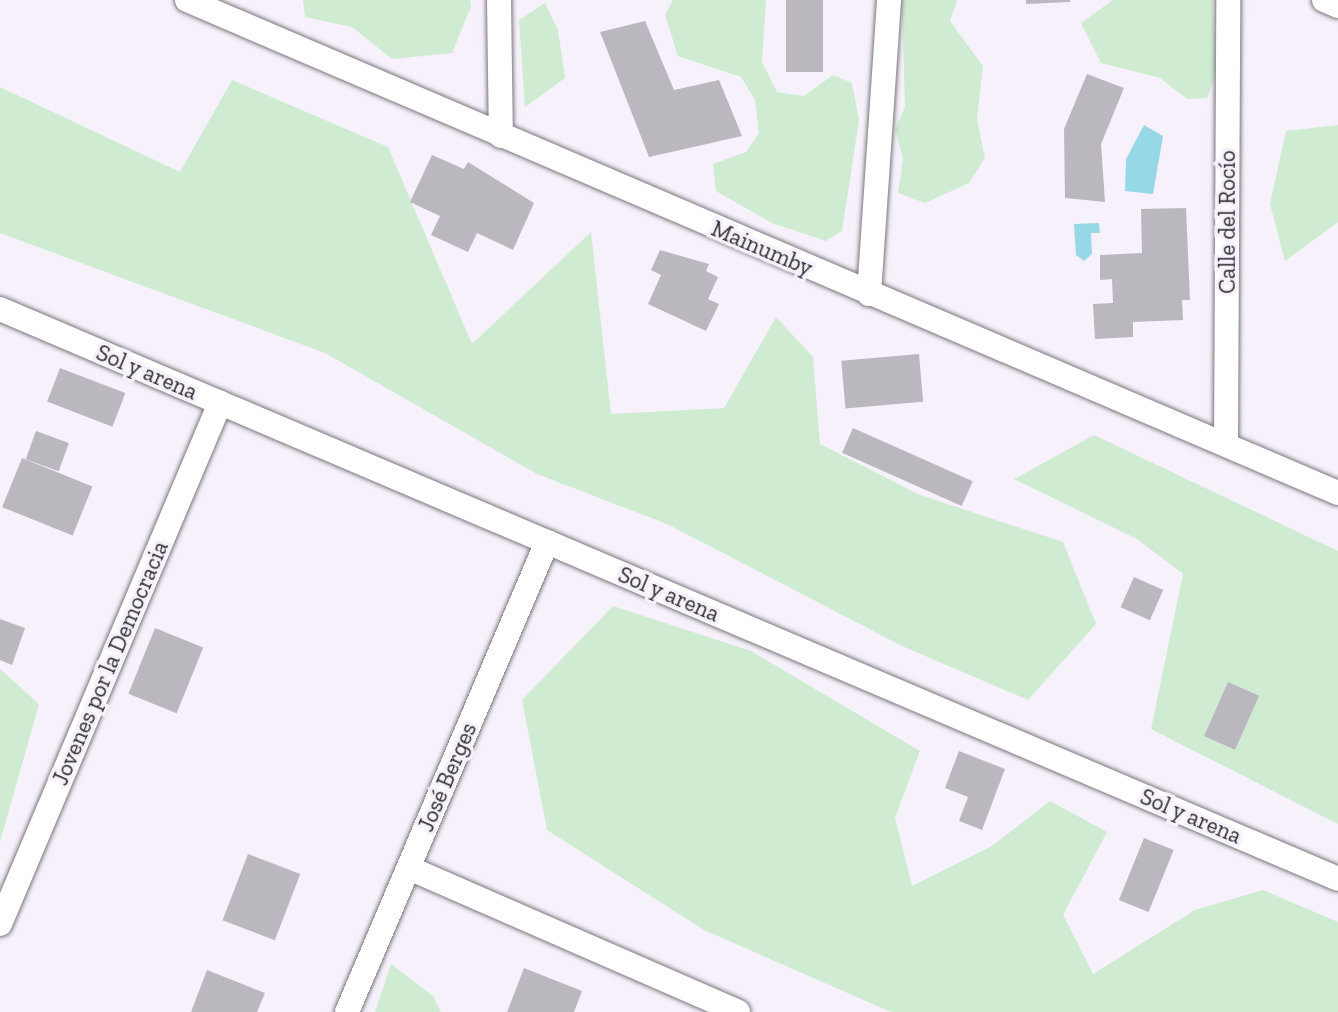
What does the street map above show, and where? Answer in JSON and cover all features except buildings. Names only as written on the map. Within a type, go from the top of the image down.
[{"type":"street","name":"Mainumby","points":[[187,0],[1338,493]]},
{"type":"street","points":[[499,0],[501,135]]},
{"type":"street","points":[[869,294],[889,0]]},
{"type":"street","name":"Calle del Rocío","points":[[1226,444],[1228,0]]},
{"type":"street","points":[[1324,0],[1338,6]]},
{"type":"street","name":"Sol y arena","points":[[0,309],[1338,879]]},
{"type":"street","name":"Jovenes por la Democracia","points":[[0,924],[220,403]]},
{"type":"street","name":"José Berges","points":[[347,1012],[547,542]]},
{"type":"street","points":[[408,868],[738,1012]]},
{"type":"green space","points":[[303,0],[470,0],[471,7],[452,53],[392,59],[352,27],[305,17]]},
{"type":"green space","points":[[673,0],[766,0],[762,62],[777,92],[804,96],[833,75],[852,83],[859,120],[842,231],[826,241],[772,223],[716,191],[713,164],[746,152],[759,133],[755,100],[741,77],[678,56],[665,15]]},
{"type":"green space","points":[[902,0],[957,0],[950,21],[983,66],[977,120],[985,158],[969,183],[925,203],[898,193],[903,159],[895,129],[905,107]]},
{"type":"green space","points":[[1113,0],[1213,0],[1216,74],[1207,98],[1187,99],[1160,78],[1101,63],[1081,23]]},
{"type":"green space","points":[[545,3],[558,30],[565,78],[525,107],[519,20]]},
{"type":"green space","points":[[232,80],[388,147],[472,344],[591,232],[611,414],[724,408],[776,317],[813,357],[820,444],[920,495],[1063,542],[1096,624],[1028,700],[902,646],[667,524],[537,474],[325,353],[0,233],[0,87],[180,172]]},
{"type":"green space","points":[[1338,125],[1338,222],[1285,261],[1270,204],[1286,131]]},
{"type":"green space","points":[[1094,435],[1338,551],[1338,824],[1151,729],[1183,574],[1137,539],[1014,479]]},
{"type":"green space","points":[[613,606],[751,651],[920,751],[895,818],[912,886],[992,846],[1050,801],[1107,832],[1063,915],[1093,974],[1195,910],[1263,890],[1338,922],[1338,1012],[891,1012],[704,930],[547,830],[522,700]]},
{"type":"green space","points":[[0,669],[39,704],[0,842]]},
{"type":"green space","points":[[391,964],[433,996],[441,1012],[375,1012]]},
{"type":"water","points":[[1144,125],[1163,136],[1153,194],[1125,191],[1126,159]]},
{"type":"water","points":[[1099,223],[1100,233],[1091,233],[1092,254],[1084,261],[1076,255],[1074,224]]}]
